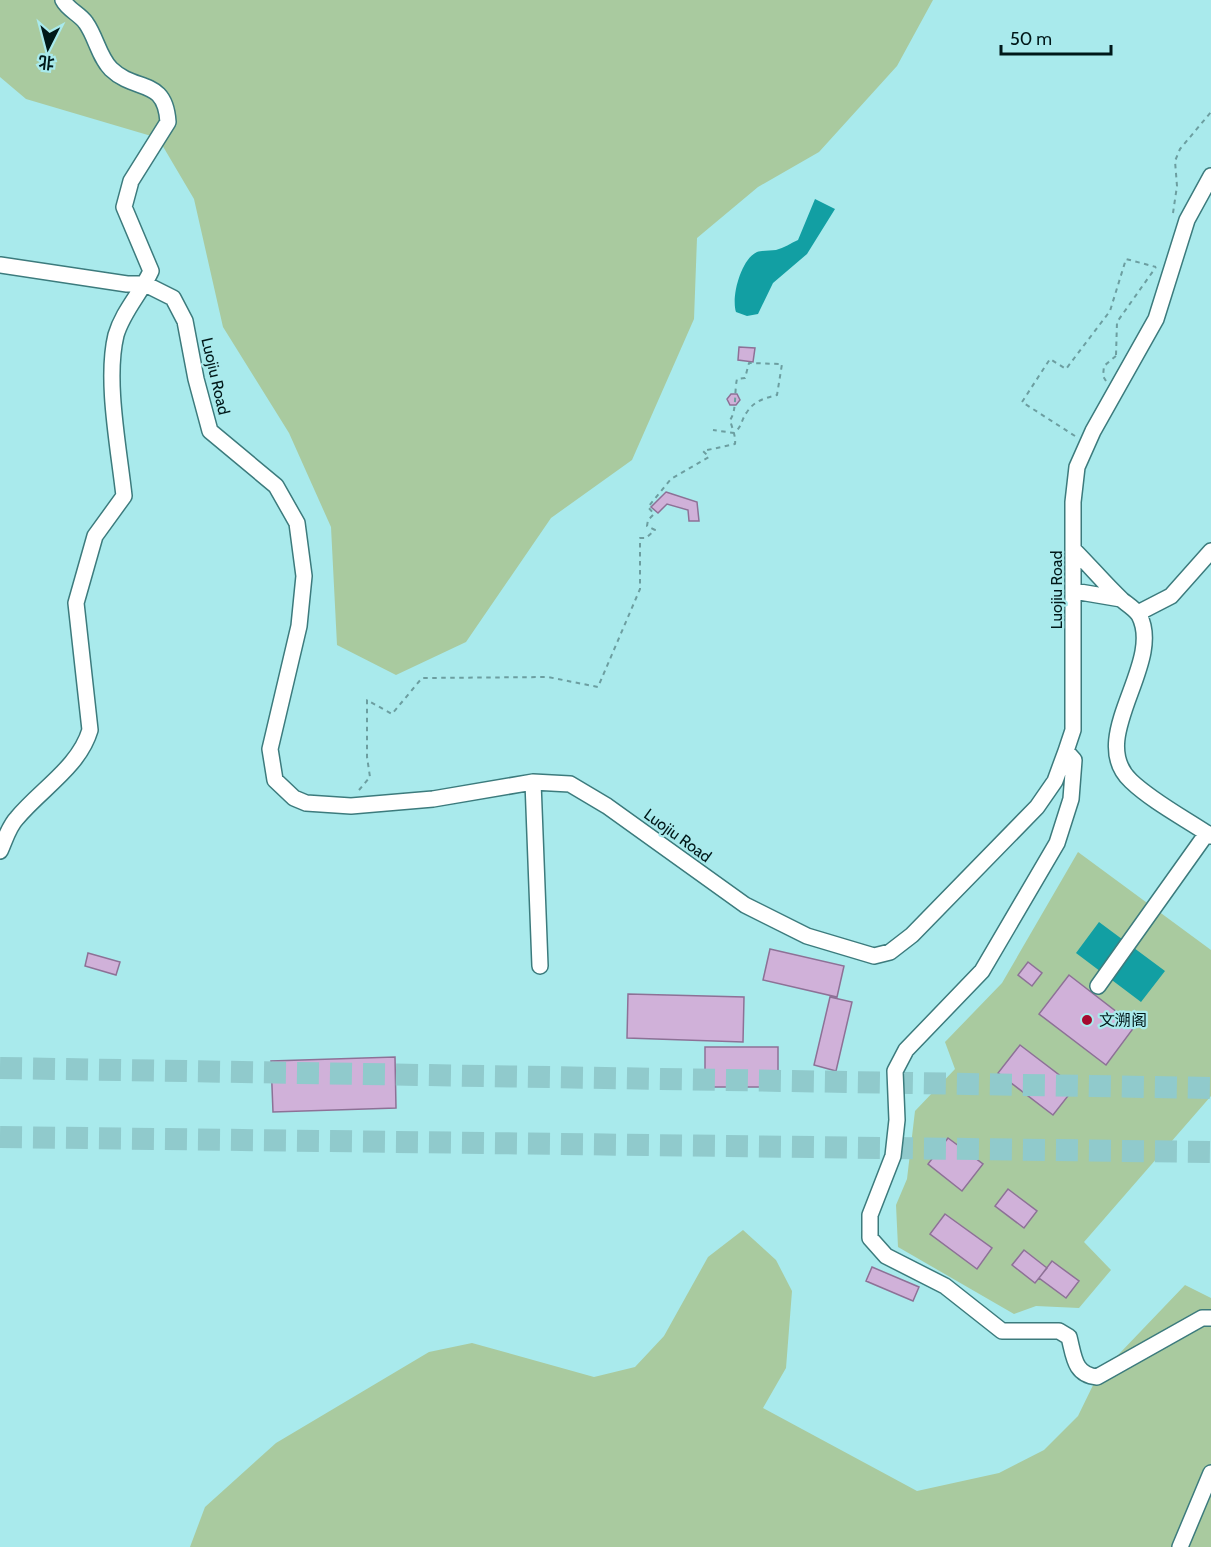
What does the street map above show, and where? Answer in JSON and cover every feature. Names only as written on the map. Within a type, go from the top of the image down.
[{"type":"street","points":[[0,851],[15,820],[76,760],[86,746],[90,730],[76,603],[95,536],[124,496],[111,369],[116,334],[130,302],[145,284],[151,271],[124,207],[131,181],[168,122],[164,100],[158,93],[125,79],[110,68],[86,22],[63,0]]},
{"type":"street","name":"Luojiu Road","points":[[0,265],[127,284],[145,284],[173,298],[185,321],[196,379],[210,431],[276,486],[297,523],[304,576],[298,626],[270,749],[275,780],[294,798],[300,801],[351,806],[434,799],[533,782],[570,784],[607,806],[745,905],[807,936],[874,956],[890,952],[912,935],[1037,807],[1055,781],[1073,730],[1077,467],[1092,431],[1156,320],[1187,220],[1211,176]]},
{"type":"street","points":[[1074,550],[1121,599],[1138,613],[1143,628],[1144,644],[1118,731],[1117,749],[1121,766],[1130,781],[1209,834],[1100,983]]},
{"type":"street","points":[[1138,613],[1171,596],[1211,551]]},
{"type":"street","points":[[1074,591],[1121,599]]},
{"type":"street","points":[[1066,751],[1074,760],[1071,800],[1057,843],[982,971],[906,1050],[896,1071],[897,1120],[893,1156],[870,1215],[870,1238],[886,1256],[945,1286],[1002,1331],[1059,1331],[1070,1337],[1078,1369],[1086,1376],[1097,1377],[1202,1318],[1211,1318]]},
{"type":"street","points":[[533,782],[540,966]]},
{"type":"street","points":[[1180,1547],[1211,1473]]},
{"type":"path","points":[[1172,215],[1177,186],[1175,161],[1180,149],[1211,112]]},
{"type":"path","points":[[1080,440],[1022,402],[1050,359],[1066,369],[1110,311],[1126,259],[1156,267]]},
{"type":"path","points":[[1116,355],[1117,322],[1160,260]]},
{"type":"path","points":[[351,806],[355,794],[370,777],[367,757],[367,700],[392,714],[422,678],[549,677],[598,687],[640,589],[640,538],[646,538],[655,530],[647,526],[648,520],[654,514],[648,507],[671,479],[710,458],[703,451],[735,444],[734,433],[730,420],[734,415],[737,379],[745,378],[749,363],[782,364],[777,395],[758,400],[747,412],[739,429],[734,433],[713,430]]},
{"type":"green space","points":[[0,0],[933,0],[897,66],[819,152],[758,187],[697,238],[694,319],[632,460],[551,518],[466,642],[396,675],[337,645],[331,527],[289,433],[223,327],[194,199],[158,138],[26,99],[0,77]]},
{"type":"green space","points":[[1078,852],[1211,950],[1211,1096],[1084,1242],[1111,1270],[1079,1308],[1036,1306],[1014,1314],[898,1247],[896,1205],[907,1179],[915,1111],[955,1069],[945,1042],[1002,983]]},
{"type":"green space","points":[[743,1230],[776,1260],[792,1291],[786,1368],[763,1408],[917,1491],[999,1473],[1044,1450],[1078,1416],[1097,1377],[1185,1285],[1211,1298],[1211,1547],[190,1547],[205,1507],[276,1443],[429,1352],[472,1343],[594,1377],[635,1367],[664,1336],[708,1257]]},
{"type":"water","points":[[815,199],[835,209],[807,254],[773,283],[758,314],[747,316],[736,312],[736,288],[746,262],[757,252],[776,250],[798,240]]},
{"type":"water","points":[[1099,922],[1165,971],[1141,1002],[1076,953]]},
{"type":"building","points":[[739,347],[755,348],[753,362],[738,360]]},
{"type":"building","points":[[731,394],[737,394],[740,400],[736,405],[730,405],[727,399]]},
{"type":"building","points":[[666,492],[697,502],[699,521],[689,521],[688,510],[667,504],[658,513],[651,507]]},
{"type":"building","points":[[770,949],[844,966],[837,997],[763,980]]},
{"type":"building","points":[[88,953],[120,962],[116,975],[85,966]]},
{"type":"building","points":[[1028,962],[1042,973],[1032,986],[1018,975]]},
{"type":"building","name":"文溯阁","points":[[1069,975],[1135,1026],[1106,1065],[1039,1014]]},
{"type":"building","points":[[628,994],[744,997],[743,1042],[627,1038]]},
{"type":"building","points":[[830,997],[852,1002],[836,1071],[814,1065]]},
{"type":"building","points":[[1020,1045],[1075,1087],[1053,1115],[998,1073]]},
{"type":"building","points":[[705,1047],[778,1047],[778,1087],[705,1087]]},
{"type":"building","points":[[395,1057],[396,1108],[273,1112],[271,1061]]},
{"type":"building","points":[[948,1138],[983,1164],[962,1191],[928,1164]]},
{"type":"building","points":[[1008,1189],[1037,1211],[1024,1228],[995,1206]]},
{"type":"building","points":[[945,1214],[992,1248],[977,1269],[930,1234]]},
{"type":"building","points":[[1024,1250],[1047,1268],[1035,1283],[1012,1265]]},
{"type":"building","points":[[1052,1261],[1079,1281],[1066,1298],[1039,1278]]},
{"type":"building","points":[[872,1267],[919,1287],[913,1301],[866,1281]]},
{"type":"tunnel","points":[[0,1068],[1211,1088]]},
{"type":"tunnel","points":[[0,1137],[1211,1152]]},
{"type":"place","name":"文溯阁","points":[[1087,1020]]}]
